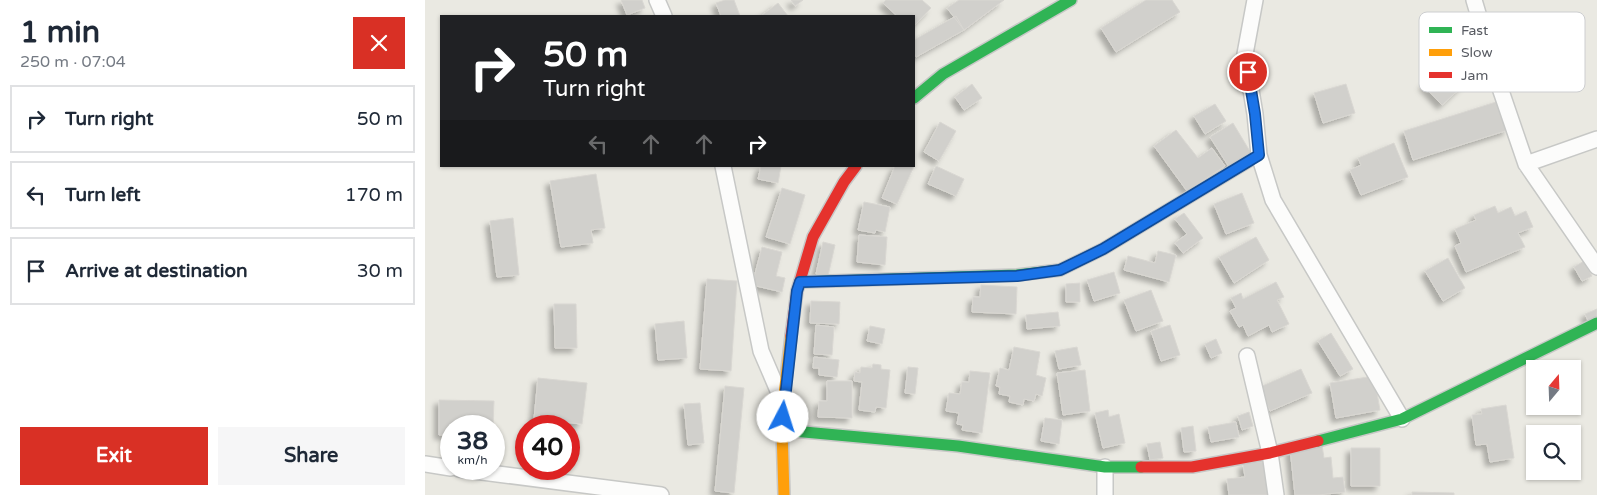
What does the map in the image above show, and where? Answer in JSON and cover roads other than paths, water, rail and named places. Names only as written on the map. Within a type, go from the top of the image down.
[{"type":"street","points":[[657,0],[664,15]]},
{"type":"street","points":[[1255,0],[1245,54],[1255,114],[1259,155],[1273,200],[1402,419]]},
{"type":"street","points":[[1474,0],[1478,12]]},
{"type":"street","points":[[915,97],[943,74],[1069,1]]},
{"type":"street","points":[[1501,92],[1526,164],[1597,267]]},
{"type":"street","points":[[1526,164],[1597,139]]},
{"type":"street","points":[[800,282],[1017,276],[1060,270],[1103,249],[1259,155]]},
{"type":"street","points":[[723,167],[761,351],[783,403]]},
{"type":"street","points":[[784,495],[783,403],[797,291],[813,237],[844,182],[855,167]]},
{"type":"street","points":[[782,430],[958,446],[1105,467],[1192,466],[1270,453],[1402,419],[1597,322]]},
{"type":"street","points":[[1247,356],[1270,453],[1276,495]]},
{"type":"street","points":[[425,464],[440,466]]},
{"type":"street","points":[[1105,467],[1105,495]]},
{"type":"street","points":[[505,475],[661,495]]}]
